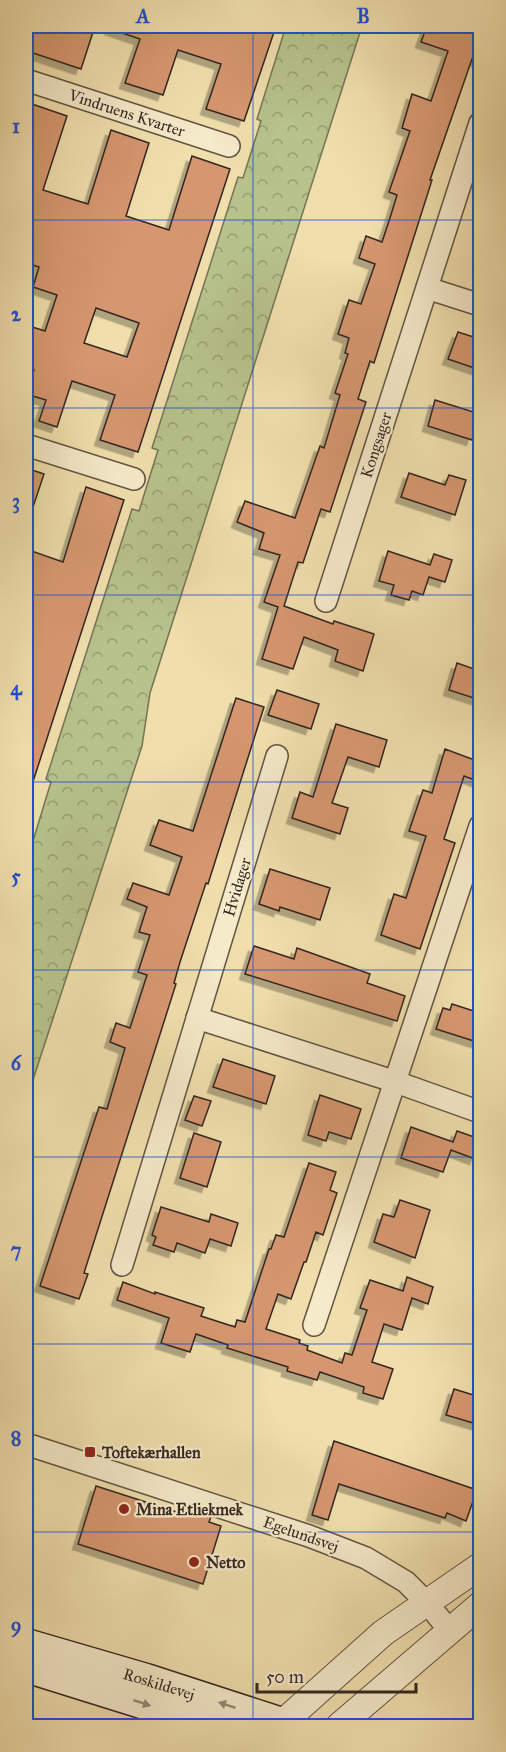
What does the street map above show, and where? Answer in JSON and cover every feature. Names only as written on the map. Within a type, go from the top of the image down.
[{"type":"main road","name":"Roskildevej","points":[[26,1644],[156,1683],[284,1726]]},
{"type":"main road","points":[[26,1667],[214,1726]]},
{"type":"main road","points":[[26,1685],[150,1726]]},
{"type":"street","name":"Vindruens Kvarter","points":[[26,80],[229,146]]},
{"type":"street","name":"Kongsager","points":[[326,601],[480,123]]},
{"type":"street","points":[[427,288],[480,304]]},
{"type":"street","points":[[26,445],[134,479]]},
{"type":"street","name":"Hvidager","points":[[122,1265],[277,756]]},
{"type":"street","points":[[314,1325],[480,826]]},
{"type":"street","points":[[197,1018],[396,1082],[480,1112]]},
{"type":"street","name":"Egelundsvej","points":[[26,1444],[221,1506],[356,1554],[399,1578],[427,1603],[450,1631]]},
{"type":"street","points":[[284,1726],[383,1633],[480,1566]]},
{"type":"street","points":[[339,1726],[480,1605]]},
{"type":"green space","points":[[286,26],[362,26],[150,693],[142,746],[27,1098],[27,840],[33,841],[51,782],[46,779],[132,509],[139,511],[158,450],[152,448],[238,177],[243,178],[261,121],[257,119]]},
{"type":"building","points":[[36,26],[95,26],[81,69],[27,51]]},
{"type":"building","points":[[110,26],[232,26],[252,32],[255,26],[276,26],[244,121],[206,109],[221,64],[178,50],[163,95],[125,83],[140,39],[110,29]]},
{"type":"building","points":[[427,26],[450,26],[480,36],[480,62],[472,59],[430,180],[432,180],[374,363],[370,361],[358,399],[366,402],[330,512],[321,509],[303,563],[298,562],[284,606],[333,624],[334,621],[374,634],[363,671],[335,661],[338,650],[304,637],[293,669],[262,659],[278,607],[264,602],[280,555],[259,549],[264,533],[237,522],[245,501],[295,518],[320,446],[324,448],[340,395],[335,393],[348,354],[345,353],[349,338],[338,334],[349,300],[361,304],[375,264],[359,258],[366,236],[382,242],[390,218],[397,195],[389,192],[410,131],[402,128],[412,94],[431,101],[448,51],[421,42]]},
{"type":"building","points":[[29,103],[67,116],[43,190],[88,204],[111,130],[149,143],[126,216],[169,230],[192,156],[230,169],[138,452],[100,440],[115,395],[72,381],[57,427],[39,421],[46,400],[26,394],[34,370],[26,367],[26,325],[45,331],[57,295],[33,287],[39,267],[26,263],[26,180],[31,163],[26,161],[26,113]],"holes":[[[96,308],[139,323],[127,357],[84,343]]]},
{"type":"building","points":[[458,332],[480,339],[480,370],[448,359]]},
{"type":"building","points":[[435,400],[480,414],[472,440],[428,426]]},
{"type":"building","points":[[26,468],[44,474],[29,519],[26,518]]},
{"type":"building","points":[[409,473],[445,485],[449,475],[466,480],[455,515],[401,497]]},
{"type":"building","points":[[86,487],[124,500],[29,794],[26,794],[26,676],[33,654],[26,651],[26,549],[63,562]]},
{"type":"building","points":[[388,551],[430,565],[434,554],[452,560],[445,582],[429,577],[423,595],[412,591],[409,600],[391,595],[394,585],[379,581]]},
{"type":"building","points":[[457,663],[480,671],[480,700],[449,690]]},
{"type":"building","points":[[277,690],[319,704],[311,729],[268,715]]},
{"type":"building","points":[[236,698],[264,707],[208,884],[206,883],[180,962],[174,983],[176,984],[84,1273],[88,1274],[79,1299],[40,1286],[99,1107],[107,1109],[125,1048],[110,1042],[116,1023],[130,1028],[147,975],[138,972],[150,935],[139,932],[147,907],[127,899],[133,883],[169,895],[182,857],[150,845],[159,820],[193,831]]},
{"type":"building","points":[[336,724],[387,740],[379,767],[348,757],[332,803],[348,808],[340,834],[292,818],[300,792],[313,797]]},
{"type":"building","points":[[445,749],[480,762],[480,782],[464,776],[444,839],[455,843],[420,949],[381,935],[394,894],[406,898],[426,836],[409,831],[423,790],[432,793]]},
{"type":"building","points":[[270,869],[330,888],[320,920],[280,907],[279,911],[259,904]]},
{"type":"building","points":[[254,946],[294,959],[297,948],[370,974],[367,983],[405,996],[397,1021],[245,974]]},
{"type":"building","points":[[452,1004],[480,1013],[480,1043],[436,1029],[443,1008],[450,1010]]},
{"type":"building","points":[[223,1059],[275,1076],[266,1104],[213,1087]]},
{"type":"building","points":[[320,1095],[361,1109],[351,1139],[329,1132],[326,1141],[308,1135]]},
{"type":"building","points":[[194,1096],[211,1101],[202,1126],[185,1120]]},
{"type":"building","points":[[411,1127],[453,1142],[457,1131],[480,1139],[475,1159],[451,1150],[443,1172],[401,1158]]},
{"type":"building","points":[[194,1133],[221,1142],[207,1187],[180,1178]]},
{"type":"building","points":[[309,1163],[336,1172],[330,1190],[337,1193],[323,1235],[316,1232],[291,1299],[278,1294],[266,1329],[300,1340],[299,1343],[308,1346],[307,1350],[342,1363],[345,1353],[352,1355],[367,1310],[360,1308],[370,1280],[403,1291],[407,1277],[433,1287],[428,1304],[412,1298],[402,1330],[384,1324],[372,1362],[393,1369],[383,1399],[363,1393],[364,1387],[320,1372],[317,1380],[287,1371],[288,1367],[227,1348],[228,1345],[196,1334],[190,1352],[161,1343],[169,1318],[117,1300],[123,1282],[204,1308],[201,1316],[235,1327],[237,1320],[245,1322],[269,1249],[276,1235],[284,1237]]},
{"type":"building","points":[[400,1200],[430,1210],[415,1258],[374,1242],[383,1214],[394,1217]]},
{"type":"building","points":[[161,1207],[209,1222],[211,1214],[238,1223],[231,1246],[210,1239],[205,1253],[177,1243],[174,1252],[153,1245],[156,1237],[152,1235]]},
{"type":"building","points":[[454,1389],[480,1397],[480,1425],[446,1415]]},
{"type":"building","points":[[334,1441],[477,1490],[466,1521],[447,1513],[445,1518],[339,1484],[328,1520],[312,1515]]},
{"type":"building","points":[[96,1486],[183,1514],[185,1509],[211,1517],[209,1522],[221,1526],[203,1584],[78,1544]]},
{"type":"place","name":"Toftekærhallen","points":[[90,1452]]},
{"type":"place","name":"Mina Etliekmek","points":[[124,1509]]},
{"type":"place","name":"Netto","points":[[194,1562]]}]
